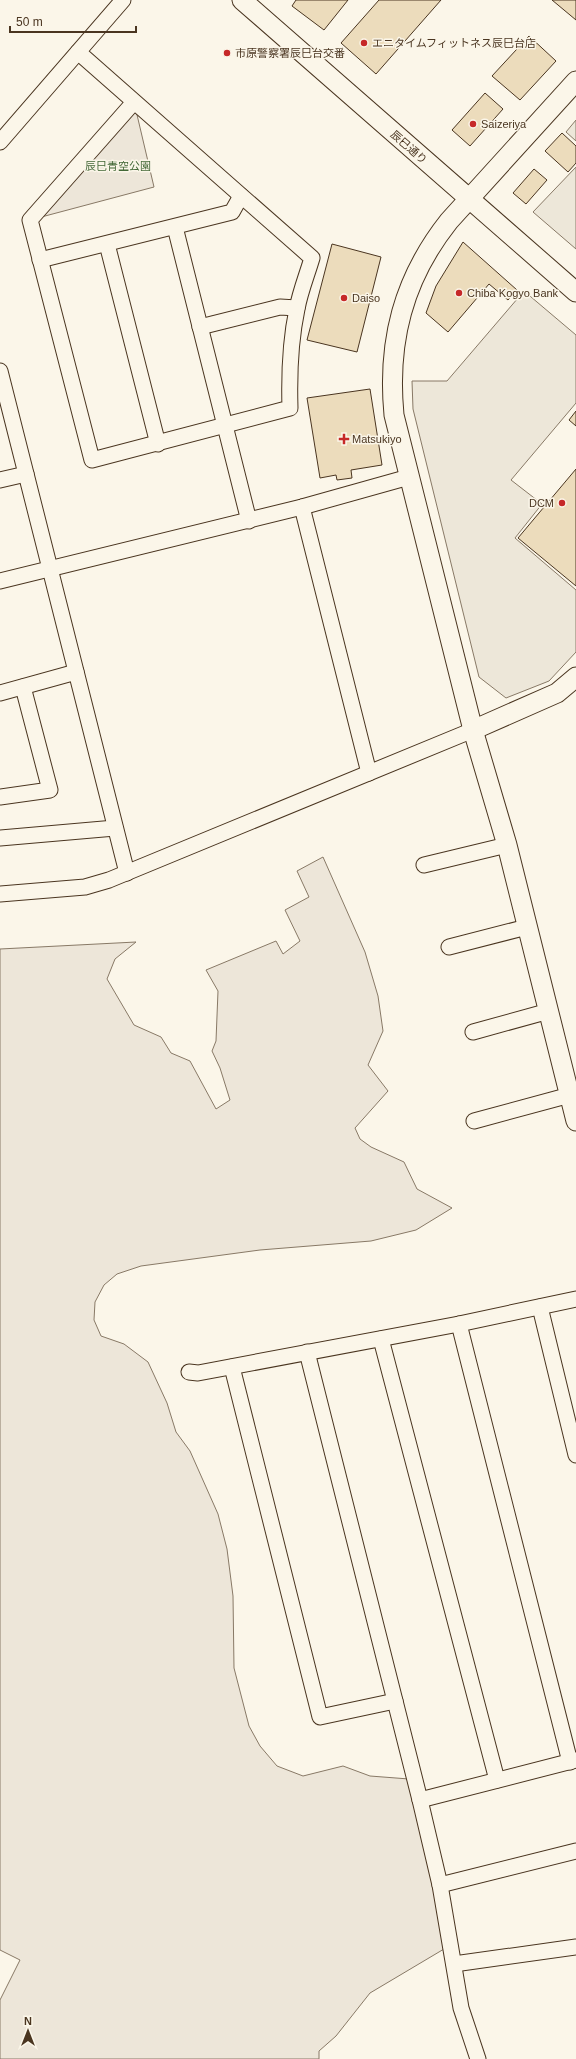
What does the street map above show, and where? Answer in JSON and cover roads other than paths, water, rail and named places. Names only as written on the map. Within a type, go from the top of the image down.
[{"type":"street","points":[[0,142],[123,0]]},
{"type":"street","name":"辰巳通り","points":[[242,0],[576,292]]},
{"type":"street","points":[[78,52],[312,258],[297,308],[289,376],[290,408],[158,444],[92,460],[30,220],[134,102]]},
{"type":"street","points":[[576,80],[434,239],[421,263],[401,311],[395,336],[392,364],[394,415],[409,477],[473,730],[507,846],[576,1121]]},
{"type":"street","points":[[40,260],[175,228],[232,212],[241,196]]},
{"type":"street","points":[[175,228],[249,520]]},
{"type":"street","points":[[107,244],[158,444]]},
{"type":"street","points":[[200,328],[280,306],[297,308]]},
{"type":"street","points":[[0,372],[51,569],[126,873]]},
{"type":"street","points":[[0,480],[26,474]]},
{"type":"street","points":[[0,581],[302,507],[409,477]]},
{"type":"street","points":[[302,507],[369,773]]},
{"type":"street","points":[[0,693],[76,672]]},
{"type":"street","points":[[0,894],[85,886],[126,873],[473,730],[557,693],[576,677]]},
{"type":"street","points":[[0,797],[50,790],[23,687]]},
{"type":"street","points":[[0,838],[115,828]]},
{"type":"street","points":[[424,865],[507,846]]},
{"type":"street","points":[[449,947],[527,927]]},
{"type":"street","points":[[473,1032],[549,1011]]},
{"type":"street","points":[[474,1121],[570,1095]]},
{"type":"street","points":[[189,1372],[198,1374],[459,1324],[576,1299]]},
{"type":"street","points":[[540,1307],[576,1455]]},
{"type":"street","points":[[420,1800],[573,1761],[459,1324]]},
{"type":"street","points":[[381,1339],[498,1780]]},
{"type":"street","points":[[307,1352],[440,1885],[461,2008],[478,2059]]},
{"type":"street","points":[[232,1367],[320,1717],[395,1701]]},
{"type":"street","points":[[440,1885],[576,1851]]},
{"type":"street","points":[[454,1964],[576,1947]]},
{"type":"place","name":"エニタイムフィットネス辰巳台店","points":[[364,43]]},
{"type":"place","name":"市原警察署辰巳台交番","points":[[227,53]]},
{"type":"place","name":"Saizeriya","points":[[473,124]]},
{"type":"place","name":"Chiba Kogyo Bank","points":[[459,293]]},
{"type":"place","name":"Daiso","points":[[344,298]]},
{"type":"place","name":"Matsukiyo","points":[[344,439]]},
{"type":"place","name":"DCM","points":[[562,503]]},
{"type":"park label","name":"辰巳青空公園","points":[[118,166]]}]
